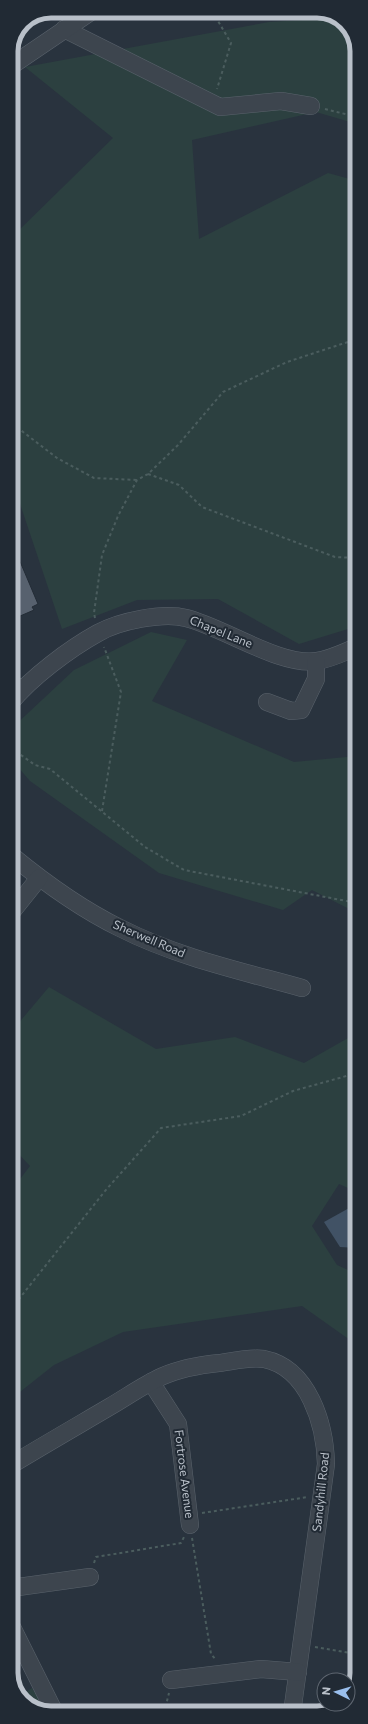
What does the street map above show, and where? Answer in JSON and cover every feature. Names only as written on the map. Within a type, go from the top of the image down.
[{"type":"street","points":[[18,61],[81,18]]},
{"type":"street","points":[[64,29],[220,107],[281,101],[311,106]]},
{"type":"street","name":"Chapel Lane","points":[[18,689],[99,632],[144,618],[159,616],[180,617],[204,624],[285,658],[316,662],[350,650]]},
{"type":"street","points":[[267,702],[291,711],[301,710],[316,679],[316,662]]},
{"type":"street","name":"Sherwell Road","points":[[18,861],[39,878],[77,904],[120,928],[171,950],[302,988]]},
{"type":"street","points":[[18,904],[39,878]]},
{"type":"street","name":"Sandyhill Road","points":[[18,1461],[151,1382],[180,1370],[241,1360],[264,1359],[285,1367],[295,1374],[307,1392],[321,1427],[326,1464],[293,1706]]},
{"type":"street","name":"Fortrose Avenue","points":[[151,1382],[178,1424],[189,1520]]},
{"type":"street","points":[[18,1587],[90,1577]]},
{"type":"street","points":[[18,1639],[52,1706]]},
{"type":"street","points":[[171,1680],[261,1669],[298,1672]]},
{"type":"path","points":[[212,103],[231,42],[217,18]]},
{"type":"path","points":[[311,106],[350,115]]},
{"type":"path","points":[[18,428],[57,458],[94,478],[137,480],[148,474],[178,445],[223,392],[286,362],[350,341]]},
{"type":"path","points":[[148,474],[179,485],[202,506],[335,557],[350,558]]},
{"type":"path","points":[[102,811],[121,692],[106,657],[94,613],[102,555],[118,516],[137,480]]},
{"type":"path","points":[[18,753],[35,765],[50,769],[145,847],[184,870],[350,903]]},
{"type":"path","points":[[18,1300],[105,1191],[161,1128],[241,1116],[293,1091],[350,1075]]},
{"type":"path","points":[[189,1520],[312,1497],[321,1498]]},
{"type":"path","points":[[90,1577],[96,1557],[181,1543],[189,1520]]},
{"type":"path","points":[[189,1520],[211,1654],[220,1665],[221,1673]]},
{"type":"path","points":[[302,1645],[350,1653]]},
{"type":"path","points":[[167,1706],[171,1680]]},
{"type":"green space","points":[[322,19],[333,22],[339,26],[347,37],[350,47],[350,122],[316,112],[192,140],[199,239],[328,173],[350,179],[350,617],[348,629],[299,644],[218,599],[137,600],[62,629],[18,498],[18,231],[113,138],[25,67],[269,22]]},
{"type":"green space","points":[[151,632],[187,640],[152,701],[294,762],[350,757],[350,909],[312,890],[283,910],[159,873],[30,781],[18,767],[18,722],[74,670]]},
{"type":"green space","points":[[49,987],[156,1049],[235,1037],[304,1063],[350,1037],[350,1189],[339,1184],[312,1226],[337,1265],[350,1271],[350,1340],[302,1306],[123,1332],[54,1365],[18,1393],[18,1182],[30,1166],[18,1153],[18,1024]]},
{"type":"green space","points":[[32,1688],[42,1704],[33,1700],[25,1693]]},
{"type":"water","points":[[350,1208],[350,1248],[340,1247],[324,1222]]},
{"type":"building","points":[[18,557],[38,604],[32,607],[34,610],[18,617]]}]
